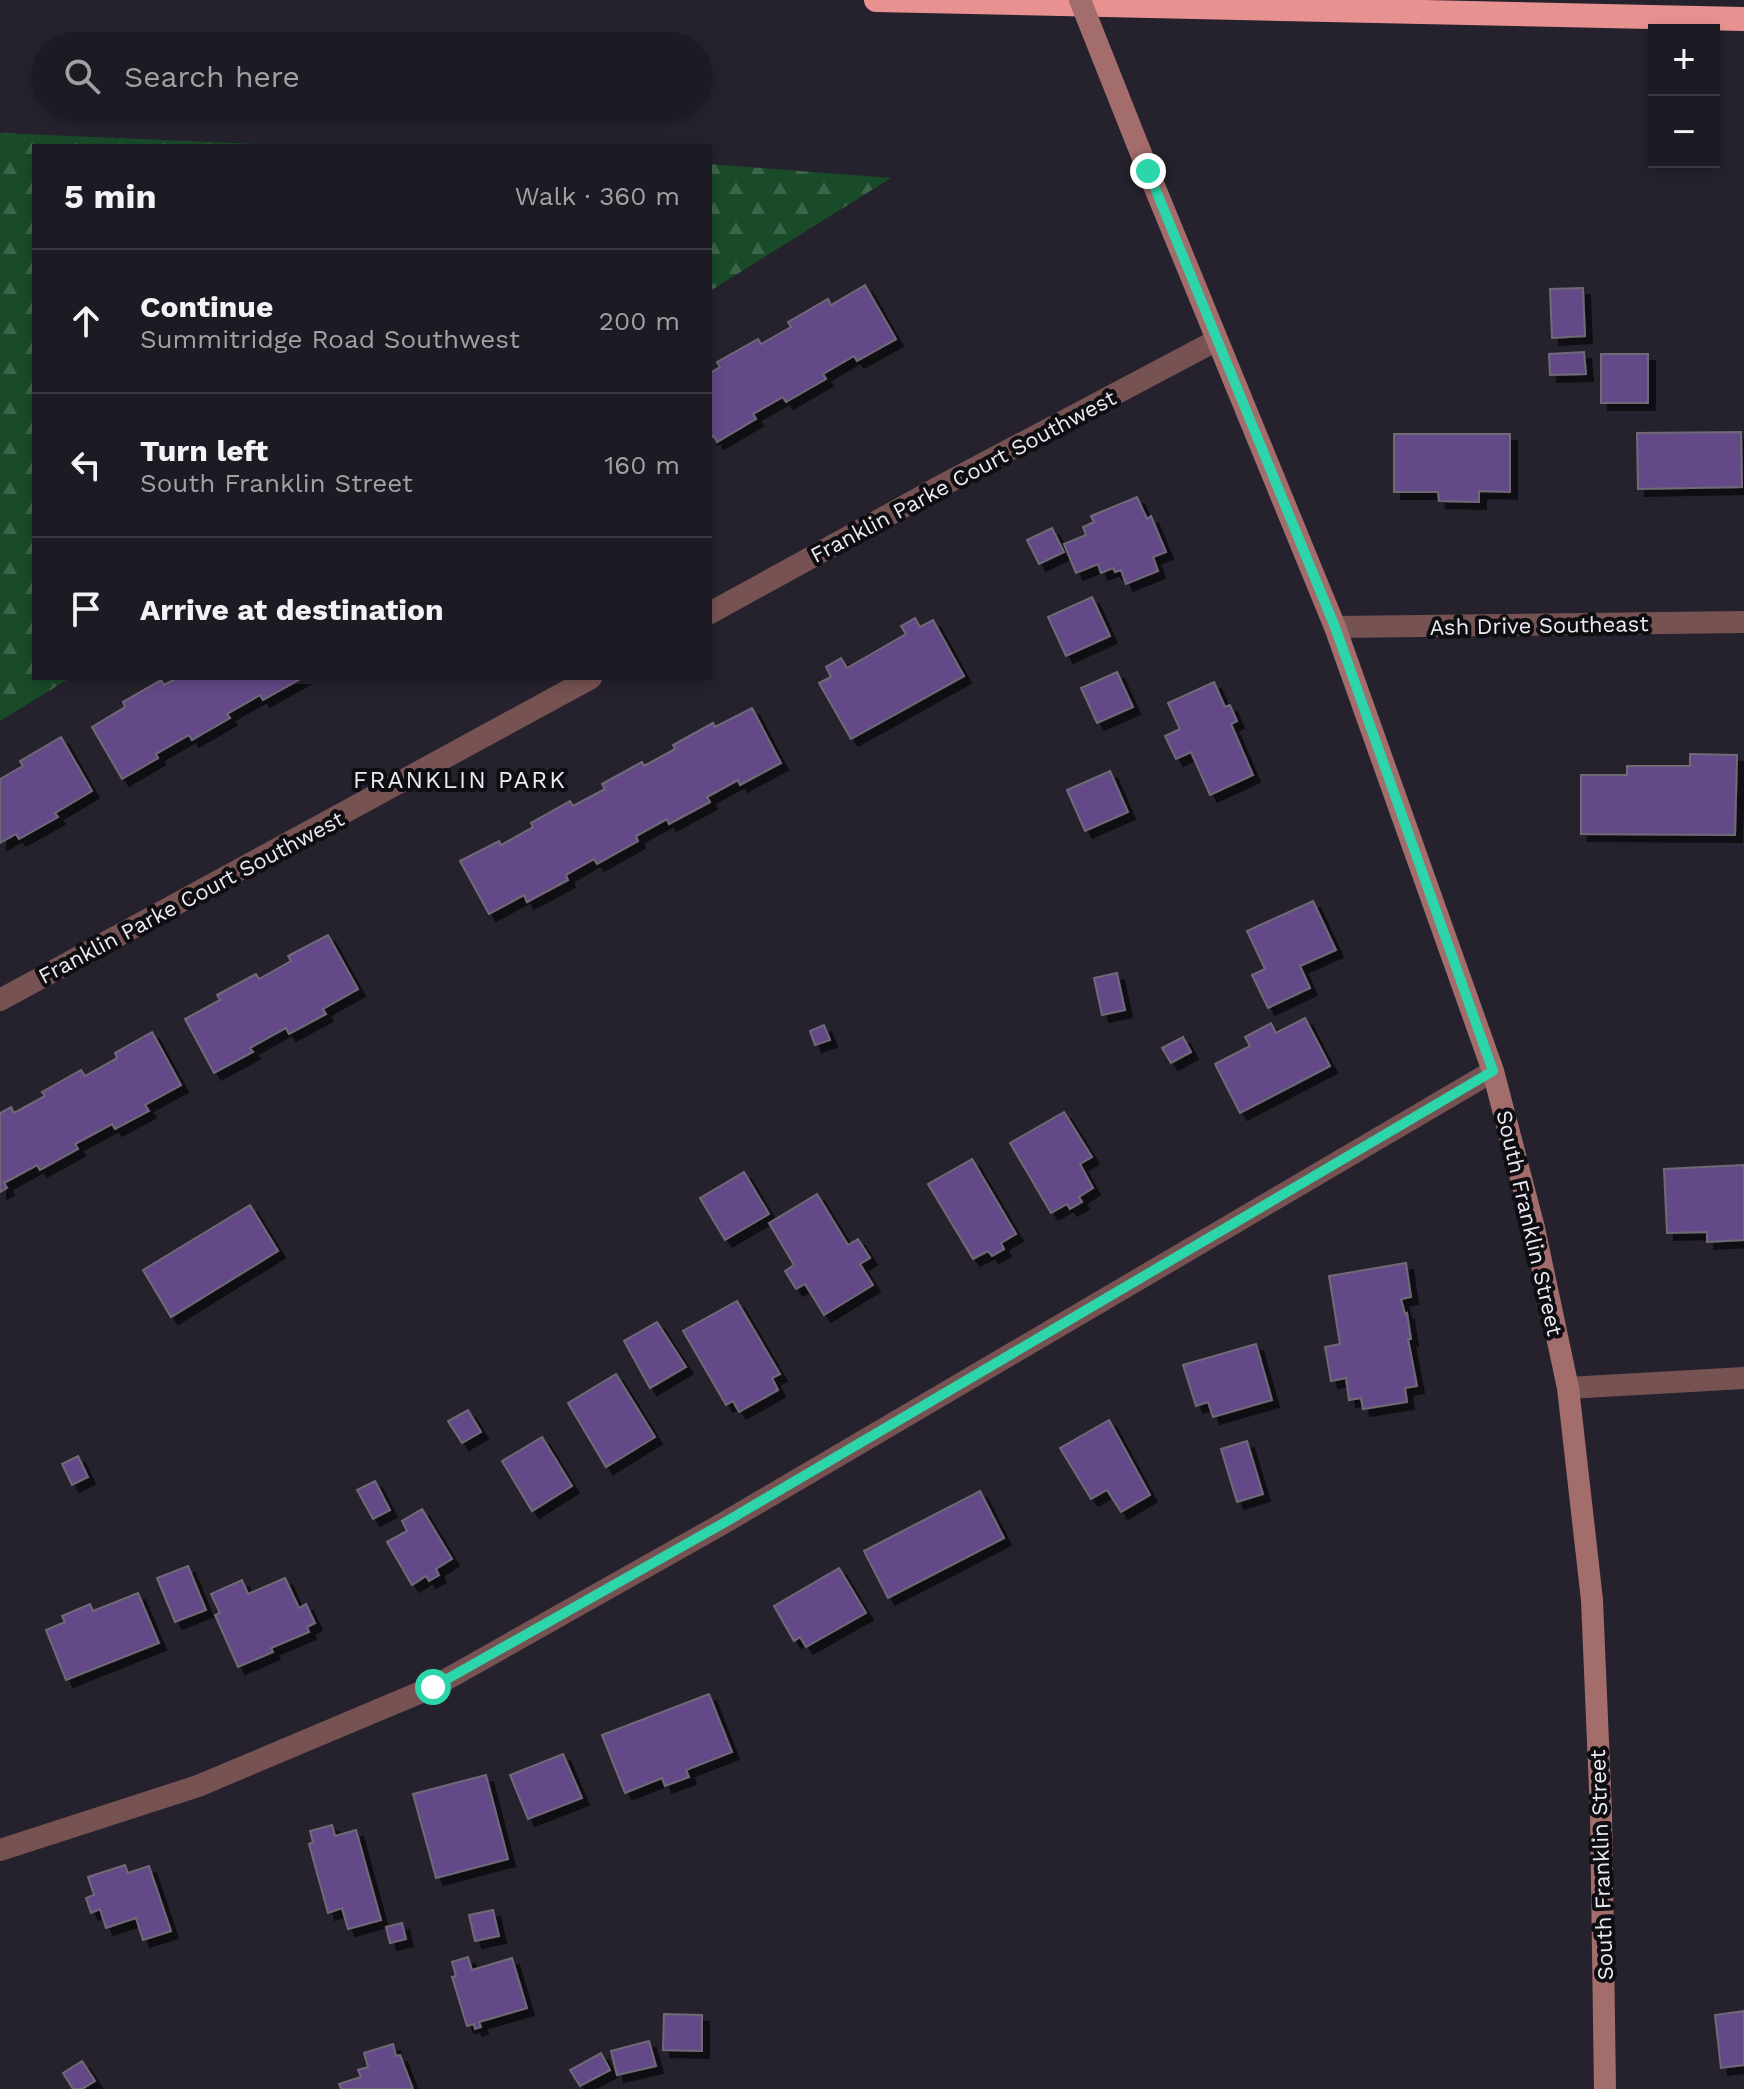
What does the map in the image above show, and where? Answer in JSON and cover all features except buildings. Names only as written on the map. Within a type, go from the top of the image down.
[{"type":"highway","points":[[876,0],[1744,19]]},
{"type":"main road","name":"South Franklin Street","points":[[1080,0],[1335,627],[1493,1071],[1534,1228],[1568,1388],[1592,1600],[1601,1813],[1605,2089]]},
{"type":"street","name":"Franklin Parke Court Southwest","points":[[712,612],[1217,340]]},
{"type":"street","name":"Ash Drive Southeast","points":[[1335,627],[1744,622]]},
{"type":"street","name":"Franklin Parke Court Southwest","points":[[0,1000],[587,680]]},
{"type":"street","points":[[0,1850],[198,1786],[433,1687],[722,1524],[1493,1071]]},
{"type":"street","points":[[1568,1388],[1744,1378]]},
{"type":"green space","points":[[0,133],[255,144],[32,144],[32,680],[67,680],[0,721]]},
{"type":"green space","points":[[712,164],[891,178],[712,290]]},
{"type":"district","name":"FRANKLIN PARK","points":[[460,780]]},
{"type":"route","points":[[433,1687],[722,1524],[1493,1071],[1335,627],[1148,171]]}]
